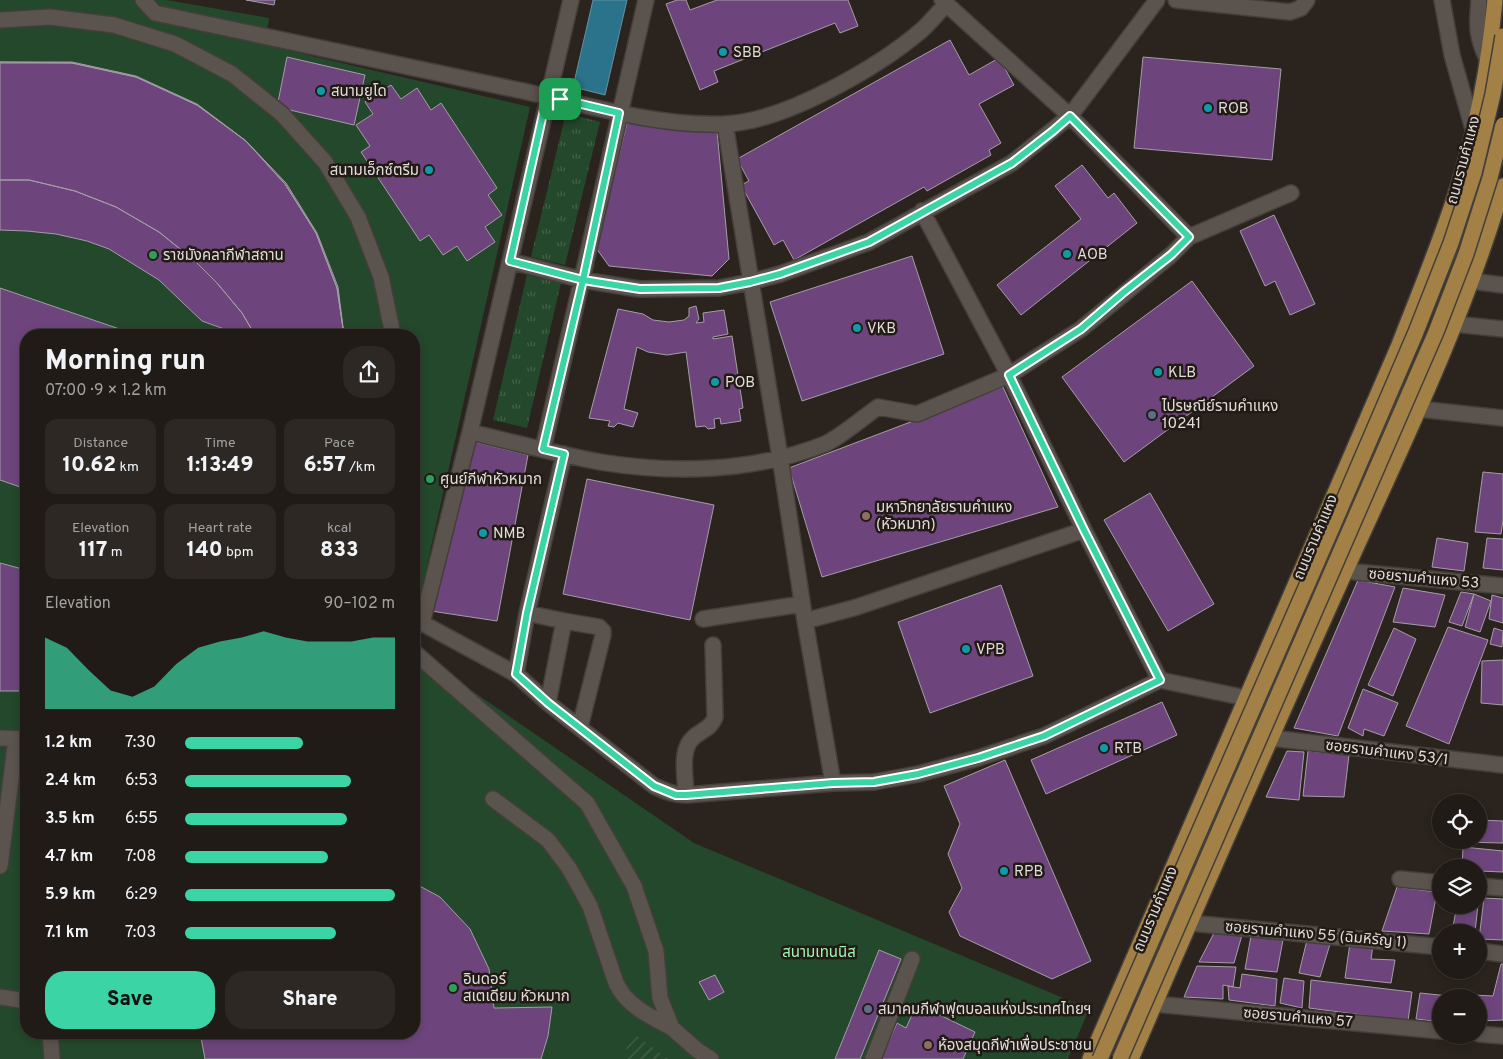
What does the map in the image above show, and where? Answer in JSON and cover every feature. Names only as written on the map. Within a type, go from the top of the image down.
[{"type":"main road","name":"ถนนรามคำแหง","points":[[1090,1059],[1416,302],[1458,187],[1473,129],[1487,59],[1495,0]]},
{"type":"main road","name":"ถนนรามคำแหง","points":[[1100,1059],[1416,332],[1451,243],[1474,173],[1493,94],[1503,36]]},
{"type":"main road","name":"ถนนรามคำแหง","points":[[1120,1059],[1436,332],[1466,254],[1490,178],[1503,125]]},
{"type":"main road","points":[[1131,1059],[1271,738],[1419,409],[1471,281],[1503,187]]},
{"type":"main road","points":[[1416,302],[1456,319]]},
{"type":"main road","points":[[1399,345],[1440,357]]},
{"type":"main road","points":[[1366,420],[1407,436]]},
{"type":"main road","points":[[1349,458],[1390,474]]},
{"type":"street","points":[[143,0],[155,13],[619,113],[682,122],[725,124],[776,114],[838,85],[900,48],[924,28],[944,2],[1070,116],[1189,237]]},
{"type":"street","points":[[571,0],[547,96],[470,432],[422,622],[516,674],[548,703],[654,786],[676,795],[833,783],[874,782],[918,774],[978,758],[1044,736],[1160,680],[1246,698]]},
{"type":"street","points":[[543,449],[646,0]]},
{"type":"street","points":[[510,261],[583,280],[640,289],[719,288],[780,274],[869,242],[922,211],[1012,163],[1053,131],[1070,116],[1157,0]]},
{"type":"street","points":[[1176,0],[1224,2],[1290,12],[1301,8],[1307,0]]},
{"type":"street","points":[[1442,0],[1452,55],[1473,129]]},
{"type":"street","points":[[1479,0],[1477,31],[1480,44],[1487,59]]},
{"type":"street","points":[[0,20],[50,17],[114,25],[175,44],[232,74],[282,114],[325,162],[358,217],[381,276],[391,329]]},
{"type":"street","points":[[725,124],[780,457],[802,604],[833,783]]},
{"type":"street","points":[[470,432],[600,462],[670,470],[728,467],[780,457],[826,443],[878,407],[916,414],[1009,375],[1081,329],[1171,255],[1189,237],[1291,193]]},
{"type":"street","points":[[922,211],[1009,375],[1084,530],[1160,680]]},
{"type":"street","points":[[1471,281],[1503,285]]},
{"type":"street","points":[[1456,319],[1503,329]]},
{"type":"street","points":[[1419,409],[1503,418]]},
{"type":"street","points":[[516,674],[527,613],[564,454]]},
{"type":"street","points":[[805,621],[857,608],[1084,530]]},
{"type":"street","name":"ซอยรามคำแหง 53","points":[[1346,571],[1503,586]]},
{"type":"street","points":[[703,618],[802,604]]},
{"type":"street","points":[[527,613],[596,626],[603,631],[580,728]]},
{"type":"street","points":[[548,703],[564,620]]},
{"type":"street","points":[[686,795],[685,755],[687,748],[693,738],[711,726],[715,717],[713,645]]},
{"type":"street","points":[[420,657],[587,803],[634,886],[656,950],[660,998],[672,1028]]},
{"type":"street","points":[[0,738],[20,739]]},
{"type":"street","name":"ซอยรามคำแหง 53/1","points":[[1271,738],[1503,765]]},
{"type":"street","points":[[0,866],[20,745]]},
{"type":"street","points":[[493,799],[548,840],[569,868],[590,906],[616,983],[622,995],[641,1011],[672,1028],[696,1055],[711,1059]]},
{"type":"street","points":[[1400,879],[1432,882]]},
{"type":"street","points":[[1487,887],[1503,888]]},
{"type":"street","name":"ซอยรามคำแหง 55 (ฉิมหิรัญ 1)","points":[[1190,923],[1432,945]]},
{"type":"street","points":[[1487,952],[1503,954]]},
{"type":"street","points":[[872,1059],[912,959]]},
{"type":"street","points":[[0,997],[20,1000]]},
{"type":"street","name":"ซอยรามคำแหง 57","points":[[1154,1004],[1432,1030]]},
{"type":"street","points":[[1487,1035],[1503,1036]]},
{"type":"street","points":[[51,1039],[52,1059]]},
{"type":"green space","name":"ศูนย์กีฬาหัวหมาก","points":[[0,0],[167,0],[269,18],[265,45],[530,107],[420,596],[420,329],[20,329],[20,1039],[420,1039],[420,655],[694,843],[1089,1009],[1068,1059],[0,1059]]},
{"type":"green space","points":[[566,113],[600,122],[565,265],[531,257]]},
{"type":"green space","points":[[527,275],[561,283],[527,428],[493,420]]},
{"type":"green space","points":[[633,1033],[667,1058],[669,1059],[622,1059]]},
{"type":"water","points":[[593,0],[627,0],[605,95],[573,87]]},
{"type":"building","points":[[246,0],[275,0],[274,5]]},
{"type":"building","name":"SBB","points":[[677,0],[686,0],[690,10],[717,0],[848,0],[858,26],[840,33],[835,23],[714,71],[718,82],[700,90],[666,4]]},
{"type":"building","points":[[950,40],[969,75],[999,58],[1014,85],[979,104],[1001,143],[989,150],[991,155],[927,191],[924,187],[794,260],[783,240],[774,245],[741,185],[749,181],[737,159]]},
{"type":"building","name":"สนามยูโด","points":[[287,57],[365,75],[354,125],[277,107]]},
{"type":"building","name":"ROB","points":[[1143,57],[1281,69],[1272,160],[1134,148]]},
{"type":"building","points":[[0,62],[72,62],[136,76],[197,104],[246,141],[197,105],[136,77],[72,63]]},
{"type":"building","points":[[0,63],[72,63],[136,77],[197,105],[246,141],[285,184],[316,233],[337,288],[343,329],[251,329],[242,313],[217,283],[195,261],[159,232],[116,207],[75,191],[29,180],[0,180]]},
{"type":"building","name":"สนามเอ็กซ์ตรีม","points":[[391,85],[401,99],[417,88],[431,110],[441,103],[497,188],[488,195],[502,215],[485,227],[495,242],[467,261],[457,246],[443,255],[429,235],[420,241],[361,152],[370,146],[356,125],[373,114],[365,102]]},
{"type":"building","points":[[627,123],[717,131],[729,259],[712,276],[609,266],[596,248]]},
{"type":"building","points":[[246,141],[286,183],[317,233],[338,287],[343,329],[337,288],[316,233],[285,184]]},
{"type":"building","name":"AOB","points":[[1082,165],[1108,198],[1114,193],[1137,223],[1021,315],[997,285],[1081,219],[1055,186]]},
{"type":"building","name":"ราชมังคลากีฬาสถาน","points":[[0,180],[29,180],[75,191],[116,207],[159,232],[195,261],[217,283],[242,313],[251,329],[224,329],[202,321],[159,280],[109,249],[87,241],[56,234],[0,230]]},
{"type":"building","points":[[1274,215],[1315,304],[1290,315],[1275,281],[1265,286],[1240,231]]},
{"type":"building","name":"VKB","points":[[912,256],[944,354],[802,401],[770,302]]},
{"type":"building","name":"KLB","points":[[1192,281],[1254,366],[1124,462],[1062,377]]},
{"type":"building","points":[[0,288],[120,329],[20,329],[20,487],[0,480]]},
{"type":"building","name":"POB","points":[[696,306],[699,319],[696,323],[704,322],[703,313],[724,310],[728,334],[713,337],[713,339],[732,336],[743,408],[739,409],[741,421],[721,424],[720,418],[714,419],[715,428],[696,427],[686,352],[667,355],[648,352],[637,347],[624,409],[638,413],[633,427],[618,423],[614,427],[608,426],[610,421],[589,418],[618,309],[643,314],[653,320],[669,322],[684,320],[689,316],[689,308]]},
{"type":"building","points":[[1003,387],[1058,507],[822,577],[789,468]]},
{"type":"building","name":"NMB","points":[[475,442],[528,455],[497,621],[431,611]]},
{"type":"building","points":[[1483,472],[1503,474],[1503,520],[1501,534],[1475,532]]},
{"type":"building","points":[[587,479],[714,505],[690,620],[563,594]]},
{"type":"building","points":[[1150,493],[1214,604],[1168,631],[1104,520]]},
{"type":"building","points":[[1437,538],[1468,543],[1464,571],[1432,567]]},
{"type":"building","points":[[1487,538],[1503,539],[1503,570],[1483,568]]},
{"type":"building","points":[[0,563],[20,568],[20,691],[0,691]]},
{"type":"building","points":[[1358,580],[1395,587],[1338,736],[1294,728]]},
{"type":"building","name":"VPB","points":[[1001,585],[1033,676],[930,713],[898,622]]},
{"type":"building","points":[[1403,588],[1445,595],[1435,627],[1393,622]]},
{"type":"building","points":[[1461,592],[1474,594],[1462,626],[1449,622]]},
{"type":"building","points":[[1474,594],[1491,601],[1480,632],[1465,627]]},
{"type":"building","points":[[1492,595],[1503,598],[1503,623],[1489,619]]},
{"type":"building","points":[[1448,627],[1488,640],[1449,744],[1406,726]]},
{"type":"building","points":[[1394,628],[1416,639],[1393,696],[1368,685]]},
{"type":"building","points":[[1494,628],[1503,631],[1502,647],[1490,644]]},
{"type":"building","points":[[1503,660],[1503,705],[1481,703],[1482,661]]},
{"type":"building","points":[[1363,689],[1398,703],[1384,736],[1364,729],[1363,736],[1348,728]]},
{"type":"building","name":"RTB","points":[[1162,702],[1177,735],[1046,794],[1031,760]]},
{"type":"building","points":[[1287,751],[1304,752],[1299,800],[1266,797]]},
{"type":"building","points":[[1308,751],[1349,755],[1344,797],[1303,796]]},
{"type":"building","name":"RPB","points":[[1005,760],[1091,961],[1052,979],[960,936],[949,912],[962,888],[948,854],[960,824],[944,786]]},
{"type":"building","points":[[1487,820],[1503,821],[1503,843],[1487,843]]},
{"type":"building","points":[[1463,849],[1503,851],[1503,872],[1487,871],[1487,859],[1462,859]]},
{"type":"building","name":"อินดอร์ สเตเดียม หัวหมาก","points":[[420,886],[440,897],[470,929],[489,969],[494,1008],[552,1007],[548,1036],[541,1059],[205,1059],[201,1039],[420,1039]]},
{"type":"building","points":[[1397,887],[1432,891],[1433,914],[1429,934],[1382,931]]},
{"type":"building","points":[[1487,898],[1503,899],[1503,940],[1487,939],[1487,924],[1481,924],[1482,914],[1487,914]]},
{"type":"building","points":[[1455,914],[1477,914],[1476,924],[1453,924]]},
{"type":"building","points":[[1214,933],[1242,935],[1234,963],[1199,962]]},
{"type":"building","points":[[1251,936],[1283,940],[1277,972],[1245,969]]},
{"type":"building","points":[[1307,940],[1330,944],[1320,977],[1299,973]]},
{"type":"building","points":[[1350,943],[1373,945],[1371,959],[1395,960],[1391,983],[1345,978]]},
{"type":"building","name":"สมาคมกีฬาฟุตบอลแห่งประเทศไทยฯ","points":[[879,950],[901,959],[860,1059],[835,1059]]},
{"type":"building","points":[[1501,964],[1503,964],[1503,1020],[1487,1021],[1487,996],[1493,996]]},
{"type":"building","points":[[1197,966],[1236,967],[1233,987],[1223,985],[1223,999],[1184,997]]},
{"type":"building","points":[[1242,974],[1277,979],[1275,1006],[1229,1000],[1228,986],[1240,988]]},
{"type":"building","points":[[715,975],[724,992],[709,1000],[699,982]]},
{"type":"building","points":[[1284,978],[1304,981],[1302,1008],[1280,1003]]},
{"type":"building","points":[[1311,980],[1412,992],[1408,1021],[1309,1008]]},
{"type":"building","points":[[1420,993],[1432,994],[1432,1021],[1416,1019]]},
{"type":"building","name":"ห้องสมุดกีฬาเพื่อประชาชน","points":[[917,1004],[975,1032],[963,1059],[881,1059],[897,1023],[906,1028]]},
{"type":"place","name":"SBB","points":[[723,52]]},
{"type":"place","name":"สนามยูโด","points":[[321,91]]},
{"type":"place","name":"ROB","points":[[1208,108]]},
{"type":"place","name":"สนามเอ็กซ์ตรีม","points":[[429,170]]},
{"type":"place","name":"AOB","points":[[1067,254]]},
{"type":"place","name":"ราชมังคลากีฬาสถาน","points":[[153,255]]},
{"type":"place","name":"VKB","points":[[857,328]]},
{"type":"place","name":"KLB","points":[[1158,372]]},
{"type":"place","name":"POB","points":[[715,382]]},
{"type":"place","name":"ไปรษณีย์รามคำแหง 10241","points":[[1152,415]]},
{"type":"place","name":"ศูนย์กีฬาหัวหมาก","points":[[430,479]]},
{"type":"place","name":"มหาวิทยาลัยรามคำแหง (หัวหมาก)","points":[[866,516]]},
{"type":"place","name":"NMB","points":[[483,533]]},
{"type":"place","name":"VPB","points":[[966,649]]},
{"type":"place","name":"RTB","points":[[1104,748]]},
{"type":"place","name":"RPB","points":[[1004,871]]},
{"type":"place","name":"อินดอร์ สเตเดียม หัวหมาก","points":[[453,988]]},
{"type":"place","name":"สมาคมกีฬาฟุตบอลแห่งประเทศไทยฯ","points":[[868,1009]]},
{"type":"place","name":"ห้องสมุดกีฬาเพื่อประชาชน","points":[[928,1045]]},
{"type":"route","points":[[560,99],[547,96],[510,261],[583,280],[640,289],[660,290],[719,288],[750,282],[780,274],[869,242],[922,211],[1012,163],[1070,116],[1189,237],[1171,255],[1081,329],[1009,375],[1084,530],[1160,680],[1044,736],[978,758],[918,774],[874,782],[833,783],[676,795],[654,786],[548,703],[516,674],[527,613],[564,454],[543,449],[583,280],[619,113],[560,99]]},
{"type":"park label","name":"สนามเทนนิส","points":[[819,952]]}]
